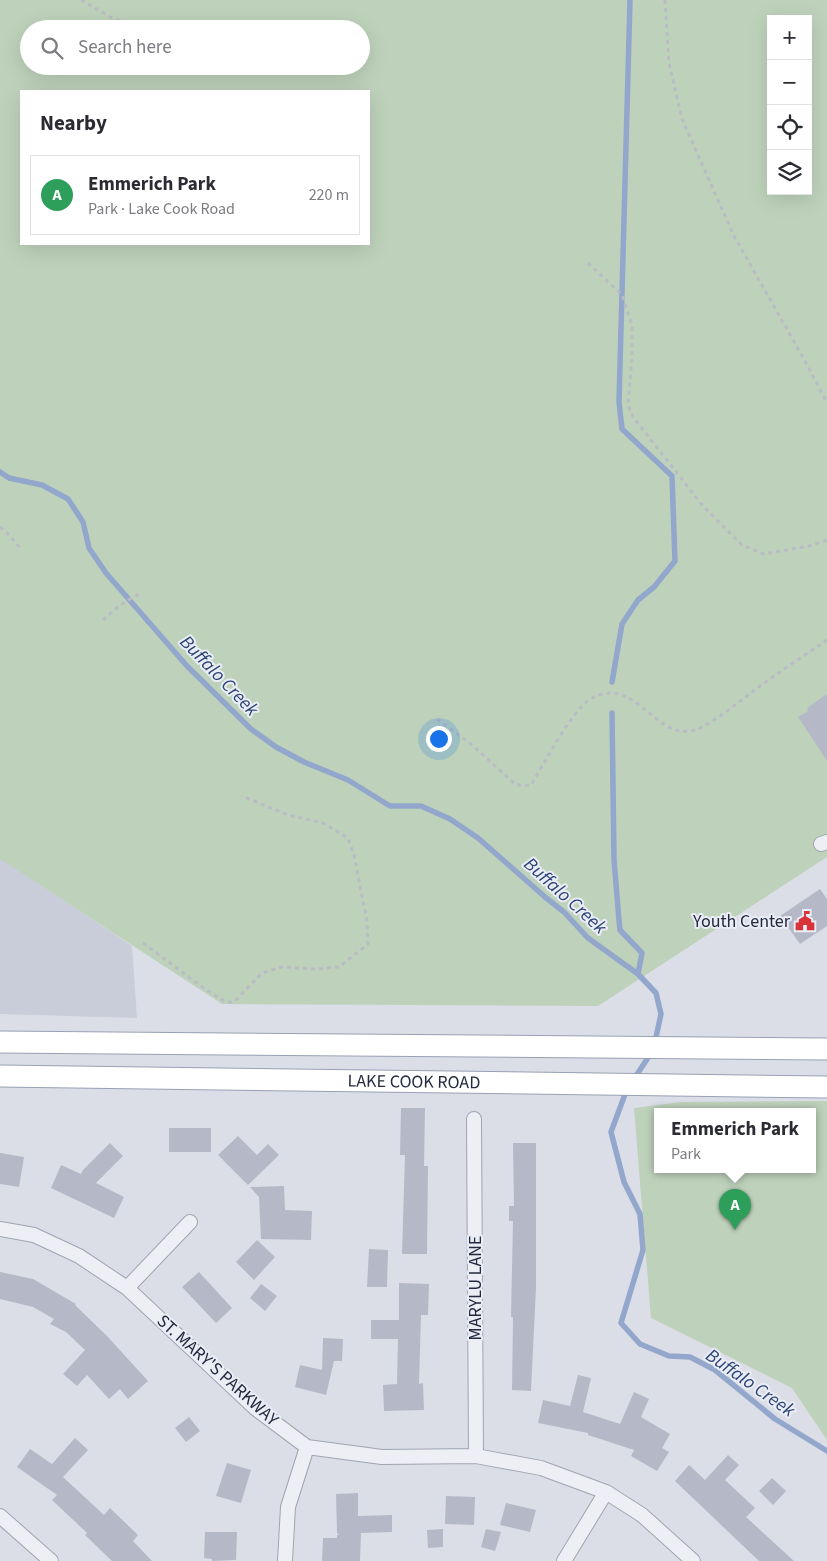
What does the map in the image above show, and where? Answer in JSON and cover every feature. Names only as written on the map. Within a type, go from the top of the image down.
[{"type":"main road","name":"LAKE COOK ROAD","points":[[0,1042],[827,1049]]},
{"type":"main road","name":"LAKE COOK ROAD","points":[[0,1076],[827,1087]]},
{"type":"street","name":"MARYLU LANE","points":[[474,1119],[476,1456]]},
{"type":"street","points":[[127,1288],[190,1222]]},
{"type":"street","name":"ST. MARY'S PARKWAY","points":[[0,1228],[34,1235],[79,1256],[127,1288],[255,1408],[307,1447],[382,1458],[476,1456],[541,1468],[606,1492],[642,1515],[693,1561]]},
{"type":"street","points":[[285,1561],[288,1507],[307,1447]]},
{"type":"street","points":[[564,1561],[606,1492]]},
{"type":"street","points":[[0,1516],[51,1561]]},
{"type":"path","points":[[80,0],[114,20]]},
{"type":"path","points":[[665,0],[669,63],[682,119],[734,236],[806,361],[827,403]]},
{"type":"path","points":[[588,263],[622,295],[632,325],[632,358],[628,405],[633,417],[704,506],[742,545],[764,554],[809,546],[827,540]]},
{"type":"path","points":[[0,527],[8,533],[21,550]]},
{"type":"path","points":[[103,620],[120,605],[139,594]]},
{"type":"path","points":[[437,719],[471,744],[515,784],[523,786],[531,784],[575,714],[589,700],[606,694],[625,695],[637,702],[662,724],[679,731],[694,731],[738,703],[827,640]]},
{"type":"path","points":[[143,943],[205,989],[226,1002],[234,1002],[256,981],[262,972],[282,967],[316,969],[339,967],[368,944],[367,921],[354,855],[348,838],[323,823],[288,815],[242,796]]},
{"type":"shaded area","points":[[0,858],[132,946],[137,1018],[0,1014]]},
{"type":"green space","points":[[0,0],[827,0],[827,857],[598,1006],[222,1004],[0,859]]},
{"type":"green space","points":[[827,1101],[827,1440],[792,1388],[651,1318],[634,1108],[681,1102]]},
{"type":"building","points":[[827,694],[827,761],[798,717],[808,711],[807,708]]},
{"type":"building","name":"Youth Center","points":[[820,889],[827,899],[827,926],[800,944],[780,916]]},
{"type":"building","points":[[401,1108],[425,1108],[424,1166],[428,1166],[427,1254],[402,1254],[405,1155],[400,1155]]},
{"type":"building","points":[[169,1128],[211,1128],[211,1152],[169,1152]]},
{"type":"building","points":[[238,1136],[257,1155],[268,1144],[279,1155],[248,1185],[218,1155]]},
{"type":"building","points":[[110,1143],[123,1156],[96,1183],[124,1197],[114,1218],[51,1188],[61,1165],[81,1174]]},
{"type":"building","points":[[513,1143],[536,1143],[536,1288],[531,1391],[512,1390],[513,1221],[509,1221],[509,1206],[514,1206]]},
{"type":"building","points":[[0,1153],[24,1157],[19,1187],[0,1184]]},
{"type":"building","points":[[284,1186],[285,1210],[312,1211],[311,1240],[261,1239],[259,1197],[250,1187]]},
{"type":"building","points":[[257,1240],[275,1257],[254,1280],[236,1262]]},
{"type":"building","points":[[369,1249],[388,1250],[387,1287],[367,1287]]},
{"type":"building","points":[[0,1272],[33,1279],[76,1304],[148,1381],[128,1399],[120,1389],[109,1399],[87,1375],[77,1386],[63,1374],[85,1350],[66,1332],[50,1324],[54,1319],[33,1307],[0,1299]]},
{"type":"building","points":[[199,1272],[232,1308],[216,1323],[182,1287]]},
{"type":"building","points":[[399,1283],[429,1284],[428,1315],[421,1315],[419,1384],[423,1383],[424,1410],[384,1411],[383,1385],[397,1384],[398,1339],[371,1339],[371,1320],[399,1320]]},
{"type":"building","points":[[261,1284],[277,1296],[265,1311],[250,1298]]},
{"type":"building","points":[[323,1338],[343,1339],[342,1361],[334,1361],[326,1395],[295,1387],[300,1365],[322,1370]]},
{"type":"building","points":[[578,1375],[591,1378],[583,1412],[620,1424],[634,1392],[649,1399],[641,1417],[670,1434],[662,1448],[669,1452],[657,1471],[631,1456],[634,1450],[588,1435],[588,1433],[538,1423],[543,1400],[570,1406]]},
{"type":"building","points":[[189,1417],[200,1431],[186,1442],[175,1428]]},
{"type":"building","points":[[75,1438],[88,1450],[63,1477],[104,1515],[110,1508],[138,1535],[133,1541],[152,1561],[112,1561],[85,1535],[87,1533],[52,1500],[57,1495],[17,1467],[30,1449],[52,1464]]},
{"type":"building","points":[[728,1455],[739,1465],[725,1480],[755,1508],[746,1517],[794,1561],[759,1561],[675,1481],[689,1465],[705,1480]]},
{"type":"building","points":[[227,1463],[251,1470],[241,1503],[216,1496]]},
{"type":"building","points":[[772,1478],[786,1491],[773,1505],[759,1491]]},
{"type":"building","points":[[358,1493],[358,1516],[392,1515],[392,1532],[361,1533],[360,1561],[322,1561],[323,1538],[337,1538],[337,1535],[339,1535],[337,1533],[336,1494]]},
{"type":"building","points":[[446,1496],[475,1497],[474,1525],[445,1524]]},
{"type":"building","points":[[506,1503],[536,1510],[530,1532],[500,1525]]},
{"type":"building","points":[[443,1529],[443,1547],[428,1548],[427,1530]]},
{"type":"building","points":[[486,1529],[501,1532],[495,1551],[481,1547]]},
{"type":"building","points":[[205,1532],[237,1532],[236,1560],[212,1561],[212,1559],[204,1558]]},
{"type":"waterway","points":[[612,682],[622,624],[638,600],[654,587],[675,561],[672,476],[622,429],[619,402],[630,0]]},
{"type":"waterway","name":"Buffalo Creek","points":[[0,472],[9,478],[42,485],[68,499],[83,522],[89,548],[106,573],[187,666],[251,729],[276,747],[304,762],[348,780],[390,806],[421,806],[450,819],[478,838],[564,912],[588,938],[638,974],[656,993],[661,1014],[655,1042]]},
{"type":"waterway","points":[[612,713],[614,860],[619,920],[620,930],[642,953],[638,974]]},
{"type":"waterway","name":"Buffalo Creek","points":[[634,1079],[651,1053]]},
{"type":"waterway","name":"Buffalo Creek","points":[[627,1089],[611,1132],[624,1182],[640,1214],[643,1250],[621,1323],[640,1344],[669,1356],[690,1357],[715,1370],[775,1419],[827,1451]]},
{"type":"place","name":"Youth Center","points":[[805,921]]},
{"type":"place","name":"Emmerich Park","points":[[735,1230]]}]
